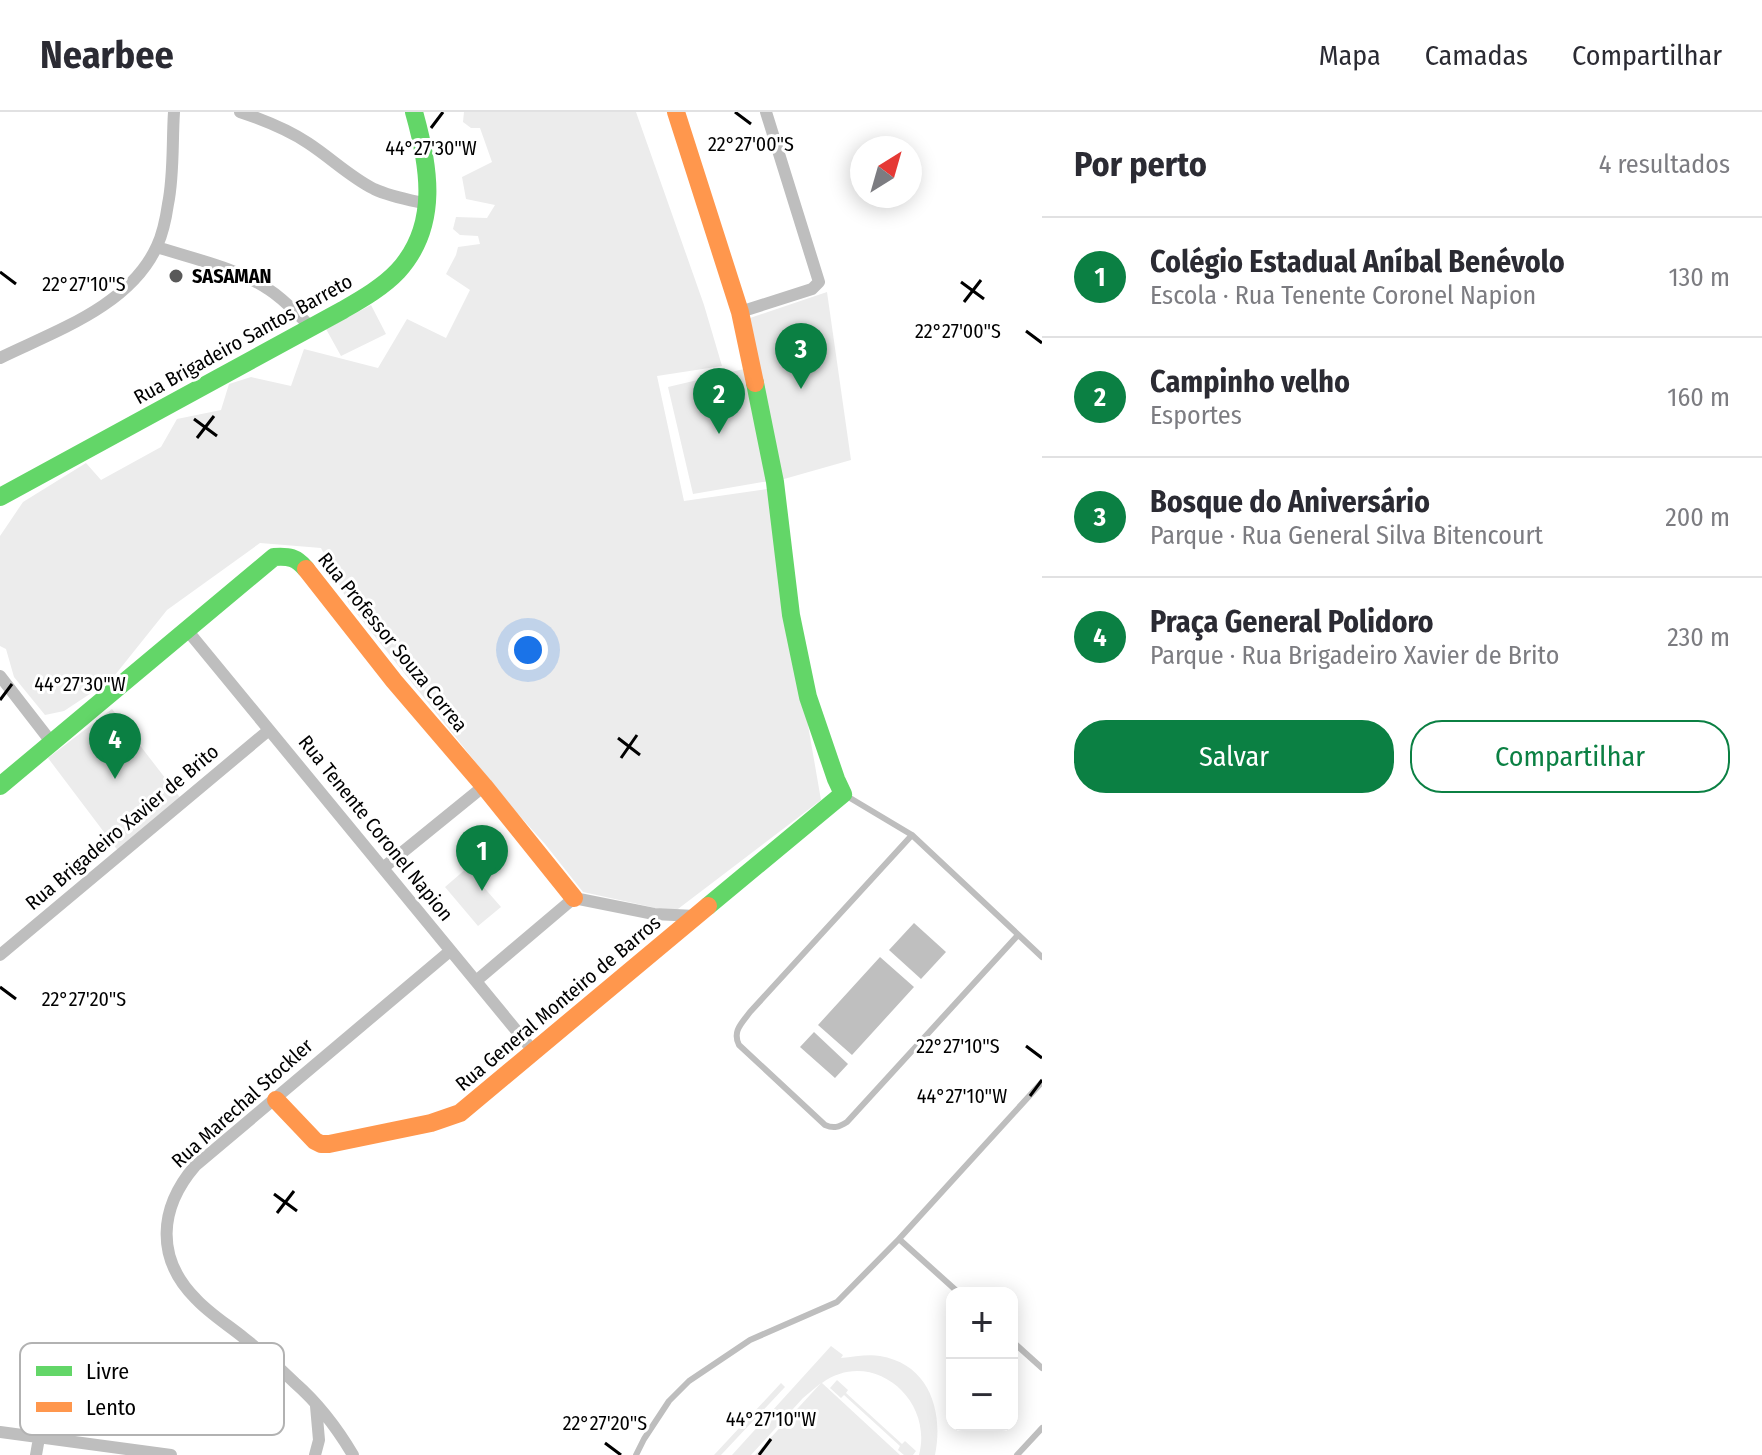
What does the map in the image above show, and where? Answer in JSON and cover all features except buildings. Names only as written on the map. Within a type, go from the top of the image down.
[{"type":"street","points":[[0,358],[106,303],[134,279],[157,247],[169,200],[174,112]]},
{"type":"street","points":[[240,112],[271,122],[291,133],[374,189],[428,204]]},
{"type":"street","name":"Rua Brigadeiro Santos Barreto","points":[[0,497],[351,306],[406,262],[423,229],[430,187],[428,164],[414,112]]},
{"type":"street","points":[[676,112],[740,312],[775,482],[791,615],[808,697],[843,794]]},
{"type":"street","points":[[740,312],[812,289],[819,282],[766,112]]},
{"type":"street","points":[[157,247],[242,275],[280,298],[310,326]]},
{"type":"street","name":"Rua Professor Souza Correa","points":[[0,786],[274,557],[287,556],[298,559],[394,681],[574,898]]},
{"type":"street","name":"Rua Tenente Coronel Napion","points":[[187,630],[534,1052]]},
{"type":"street","points":[[0,676],[52,743]]},
{"type":"street","name":"Rua Brigadeiro Xavier de Brito","points":[[0,955],[269,730]]},
{"type":"street","points":[[383,868],[484,786]]},
{"type":"street","name":"Rua General Monteiro de Barros","points":[[276,1100],[321,1144],[431,1123],[460,1113],[843,794]]},
{"type":"street","points":[[476,981],[574,898],[654,914],[695,916]]},
{"type":"street","name":"Rua Marechal Stockler","points":[[250,1343],[195,1299],[175,1269],[167,1244],[168,1212],[182,1182],[195,1166],[450,951]]},
{"type":"street","name":"Rua Marechal Stockler","points":[[284,1374],[315,1402],[353,1455]]},
{"type":"street","points":[[315,1402],[319,1440],[315,1455]]},
{"type":"street","points":[[0,1432],[171,1455]]},
{"type":"street","points":[[319,1440],[333,1436],[343,1438]]},
{"type":"street","points":[[36,1455],[39,1438]]},
{"type":"lane","points":[[843,794],[912,835],[1042,957]]},
{"type":"lane","points":[[912,835],[736,1030],[739,1045],[825,1125],[839,1127],[847,1122],[1018,935]]},
{"type":"lane","points":[[636,1455],[669,1401],[689,1381],[750,1340],[837,1302],[899,1239],[1042,1082]]},
{"type":"lane","points":[[899,1239],[952,1287]]},
{"type":"lane","points":[[1018,1346],[1042,1368]]},
{"type":"lane","points":[[1017,1455],[1042,1428]]},
{"type":"shaded area","points":[[464,112],[636,112],[704,305],[722,366],[657,376],[684,501],[767,489],[821,800],[674,912],[583,892],[349,604],[321,548],[260,543],[167,610],[111,680],[64,711],[45,715],[14,677],[6,649],[0,646],[0,536],[23,502],[86,463],[101,480],[161,447],[177,419],[221,410],[229,384],[251,377],[291,386],[304,349],[378,368],[407,319],[446,338],[470,290],[446,274],[458,247],[480,244],[478,236],[460,235],[453,229],[456,217],[487,218],[495,205],[466,199],[462,177],[492,162],[480,128],[471,128],[463,122]]},
{"type":"shaded area","points":[[827,292],[851,460],[777,481],[747,319]]},
{"type":"shaded area","points":[[371,305],[386,334],[341,356],[326,329]]},
{"type":"shaded area","points":[[744,369],[769,481],[693,494],[668,387]]},
{"type":"shaded area","points":[[112,709],[182,800],[119,852],[48,758]]},
{"type":"shaded area","points":[[467,868],[501,907],[478,926],[445,887]]},
{"type":"shaded area","points":[[914,923],[946,952],[921,979],[889,950]]},
{"type":"shaded area","points":[[880,957],[914,987],[852,1055],[818,1025]]},
{"type":"shaded area","points":[[814,1032],[848,1064],[835,1078],[800,1047]]},
{"type":"shaded area","points":[[831,1346],[843,1355],[841,1358],[875,1355],[897,1361],[921,1379],[929,1392],[937,1422],[935,1455],[919,1455],[921,1434],[917,1415],[908,1398],[894,1384],[878,1375],[860,1371],[841,1373],[822,1383],[900,1455],[755,1455],[821,1383],[803,1398],[751,1455],[732,1455]]},
{"type":"shaded area","points":[[837,1380],[848,1390],[846,1393],[902,1444],[905,1441],[916,1451],[913,1455],[904,1455],[898,1450],[900,1446],[844,1395],[841,1398],[830,1388]]},
{"type":"shaded area","points":[[781,1383],[785,1387],[721,1455],[714,1455]]},
{"type":"traffic: fast","points":[[0,497],[343,310],[392,277],[411,253],[425,214],[427,173],[414,112]]},
{"type":"traffic: fast","points":[[708,906],[843,794],[808,697],[791,615],[775,482],[755,383]]},
{"type":"traffic: fast","points":[[0,786],[274,557],[292,558],[306,569]]},
{"type":"traffic: slow","points":[[676,112],[740,312],[755,383]]},
{"type":"traffic: slow","points":[[306,569],[394,681],[574,898]]},
{"type":"traffic: slow","points":[[276,1100],[321,1144],[431,1123],[460,1113],[708,906]]},
{"type":"place","name":"SASAMAN","points":[[176,276]]},
{"type":"place","name":"Bosque do Aniversário","points":[[801,389]]},
{"type":"place","name":"Campinho velho","points":[[719,434]]},
{"type":"place","name":"Praça General Polidoro","points":[[115,779]]},
{"type":"place","name":"Colégio Estadual Aníbal Benévolo","points":[[482,891]]}]
